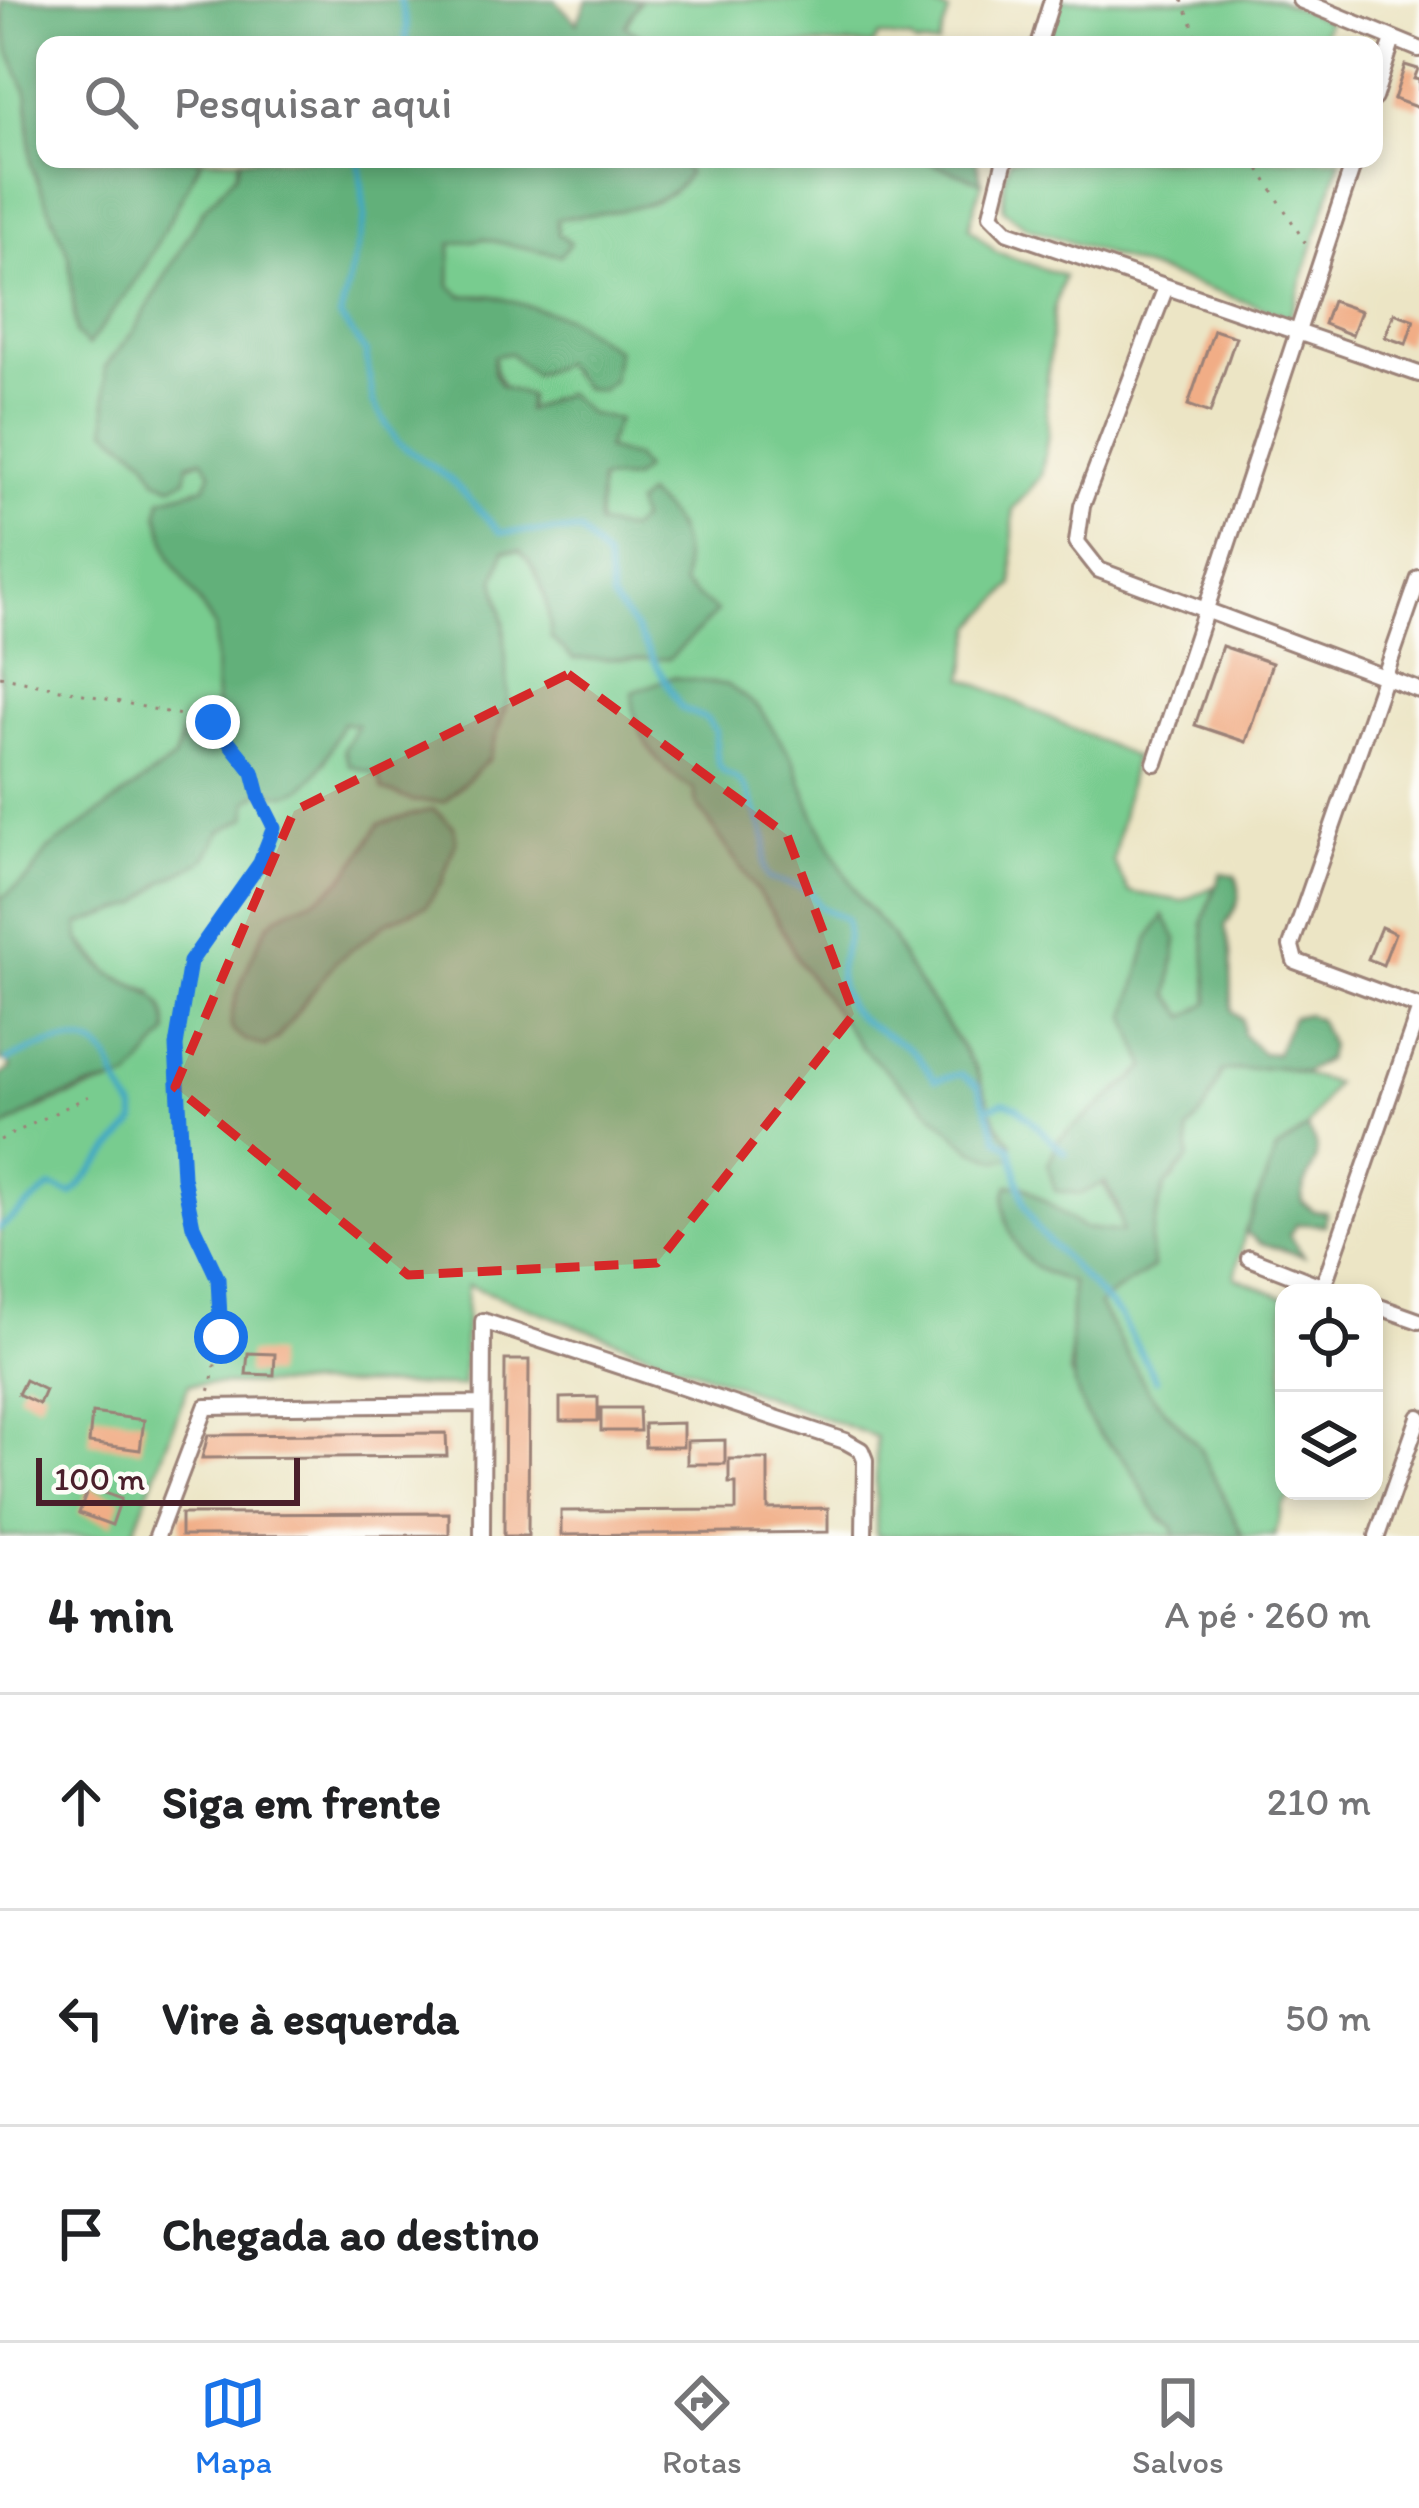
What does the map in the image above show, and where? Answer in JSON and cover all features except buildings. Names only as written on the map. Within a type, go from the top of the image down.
[{"type":"street","points":[[1041,36],[1052,0]]},
{"type":"street","points":[[1300,0],[1419,49]]},
{"type":"street","points":[[1383,70],[1393,39]]},
{"type":"street","points":[[1003,168],[992,215],[1008,232],[1419,374]]},
{"type":"street","points":[[1155,763],[1351,168]]},
{"type":"street","points":[[1166,287],[1082,506],[1077,542],[1099,570],[1419,690]]},
{"type":"street","points":[[1324,1284],[1419,1009],[1295,961],[1291,946],[1419,578]]},
{"type":"street","points":[[1250,1258],[1315,1284]]},
{"type":"street","points":[[1383,1308],[1419,1322]]},
{"type":"street","points":[[482,1536],[483,1321],[861,1450],[866,1460],[864,1536]]},
{"type":"street","points":[[157,1536],[206,1407],[482,1404]]},
{"type":"street","points":[[1377,1536],[1419,1417]]},
{"type":"path","points":[[1182,0],[1197,36]]},
{"type":"path","points":[[1259,168],[1319,272]]},
{"type":"path","points":[[0,676],[213,722],[253,772],[274,827],[260,863],[190,962],[176,1046],[183,1177],[193,1226],[218,1279],[221,1337],[206,1407]]},
{"type":"path","points":[[0,1139],[95,1094]]},
{"type":"highlighted area","points":[[568,674],[787,835],[854,1014],[657,1263],[408,1275],[175,1087],[294,811]]},
{"type":"green space","points":[[1,0],[9,51],[28,96],[31,165],[69,256],[76,334],[87,345],[143,270],[197,168],[238,168],[204,209],[134,331],[105,367],[107,429],[146,459],[156,479],[203,459],[212,472],[205,487],[161,499],[171,559],[215,627],[216,707],[207,721],[184,730],[174,759],[48,850],[31,876],[0,900]]},
{"type":"green space","points":[[1,0],[555,0],[577,23],[587,0],[640,0],[625,26],[642,36],[36,36],[36,168],[197,168],[143,270],[88,346],[76,334],[69,256],[31,165],[28,96],[9,51]]},
{"type":"green space","points":[[640,0],[915,0],[949,12],[941,36],[642,36],[625,26]]},
{"type":"green space","points":[[1059,0],[1278,0],[1328,21],[1322,36],[1048,36]]},
{"type":"green space","points":[[238,168],[683,168],[688,173],[678,186],[648,203],[557,219],[558,234],[571,243],[560,255],[483,239],[451,244],[450,286],[462,296],[493,296],[566,317],[617,350],[613,381],[600,390],[584,388],[562,363],[534,375],[510,353],[494,356],[493,372],[501,386],[529,396],[527,410],[566,393],[589,414],[618,419],[606,449],[634,457],[644,469],[632,479],[600,480],[598,525],[629,530],[640,520],[635,505],[646,495],[667,514],[679,534],[683,585],[717,612],[669,659],[574,659],[551,638],[546,603],[534,570],[520,551],[504,551],[495,580],[504,623],[508,700],[489,759],[444,802],[413,801],[383,790],[378,775],[349,765],[344,750],[357,725],[342,723],[323,763],[305,786],[280,794],[265,790],[248,801],[247,817],[220,832],[206,859],[163,882],[139,904],[79,924],[79,940],[99,964],[158,1000],[168,1033],[130,1079],[43,1104],[0,1130],[0,1076],[11,1068],[7,1061],[0,1061],[0,900],[31,876],[48,850],[174,759],[184,730],[198,720],[207,721],[216,707],[215,627],[171,559],[158,514],[161,499],[205,487],[211,472],[202,459],[188,463],[186,479],[171,486],[156,479],[146,459],[107,429],[105,367],[134,331],[204,209]]},
{"type":"green space","points":[[683,168],[767,172],[777,168],[944,168],[982,182],[969,227],[996,252],[1064,276],[1054,309],[1046,393],[1048,433],[1041,476],[1013,509],[1013,585],[974,627],[964,678],[1134,757],[1113,861],[1129,892],[1182,901],[1215,886],[1203,922],[1210,1002],[1186,1018],[1169,994],[1177,940],[1163,917],[1146,1068],[1058,1140],[1107,1191],[1123,1233],[1082,1228],[1024,1186],[1035,1267],[1072,1283],[1070,1373],[1098,1433],[1127,1462],[1161,1520],[1173,1526],[1175,1536],[876,1536],[876,1437],[467,1285],[463,1386],[189,1384],[132,1536],[0,1536],[0,1130],[63,1098],[130,1079],[153,992],[111,974],[79,939],[79,924],[139,904],[163,882],[206,859],[220,832],[247,817],[248,801],[324,764],[342,722],[358,724],[349,765],[378,775],[413,801],[444,802],[489,759],[504,623],[495,580],[504,551],[520,551],[534,570],[546,603],[551,638],[683,585],[677,528],[646,495],[640,520],[629,530],[598,525],[600,480],[632,479],[634,457],[570,434],[525,409],[497,376],[494,356],[510,353],[534,375],[562,363],[584,388],[600,390],[493,296],[462,296],[450,287],[451,244],[483,239],[560,254],[556,219],[648,204],[678,186],[688,173]],"holes":[[[794,761],[813,814],[840,865],[892,936],[976,1068],[996,1122],[1012,1144],[801,965],[775,917],[696,803],[694,790]]]},
{"type":"green space","points":[[944,168],[978,168],[982,182]]},
{"type":"green space","points":[[1007,168],[1338,168],[1290,317],[1026,227],[1003,209]]},
{"type":"green space","points":[[672,677],[728,685],[759,708],[794,761],[813,814],[840,865],[892,936],[975,1068],[996,1122],[1012,1144],[1011,1158],[997,1160],[972,1150],[862,1048],[801,965],[775,917],[696,803],[694,790],[659,762],[642,736],[633,692]]},
{"type":"green space","points":[[433,809],[454,827],[456,841],[442,882],[426,906],[389,921],[335,962],[277,1039],[265,1047],[238,1036],[232,1029],[233,1009],[269,924],[335,885],[379,824]]},
{"type":"green space","points":[[1221,873],[1235,875],[1239,889],[1225,926],[1231,953],[1232,1010],[1242,1020],[1243,1034],[1262,1053],[1276,1054],[1292,1017],[1307,1014],[1319,1020],[1330,1045],[1327,1059],[1305,1072],[1278,1067],[1222,1071],[1205,1110],[1188,1131],[1189,1158],[1164,1187],[1150,1240],[1153,1267],[1099,1305],[1149,1392],[1199,1447],[1243,1536],[1175,1536],[1173,1526],[1153,1507],[1129,1465],[1096,1430],[1078,1396],[1071,1360],[1072,1283],[1027,1260],[1009,1228],[1004,1204],[1009,1185],[1024,1186],[1082,1228],[1122,1232],[1117,1205],[1105,1182],[1081,1194],[1055,1191],[1048,1165],[1058,1140],[1146,1068],[1127,1017],[1149,938],[1164,916],[1177,939],[1169,994],[1186,1017],[1209,1002],[1203,922]]},
{"type":"green space","points":[[1278,1067],[1335,1083],[1307,1128],[1276,1151],[1245,1232],[1235,1277],[1275,1293],[1275,1500],[1287,1500],[1275,1536],[1243,1536],[1199,1447],[1149,1392],[1099,1305],[1153,1267],[1149,1240],[1165,1186],[1175,1178],[1188,1131],[1205,1110],[1222,1071]]},
{"type":"green space","points":[[1307,1128],[1316,1158],[1302,1202],[1313,1211],[1326,1212],[1325,1225],[1297,1224],[1289,1235],[1304,1256],[1260,1243],[1245,1232],[1276,1151]]},
{"type":"waterway","points":[[400,0],[406,36]]},
{"type":"waterway","points":[[360,168],[365,216],[340,317],[366,353],[373,402],[397,442],[451,480],[500,532],[580,531],[606,560],[612,600],[635,628],[681,708],[706,719],[716,731],[721,769],[749,795],[766,840],[768,878],[809,890],[820,907],[846,919],[839,976],[848,1005],[865,1022],[914,1052],[935,1080],[961,1074],[978,1086],[998,1139],[1011,1148],[1024,1203],[1036,1228],[1120,1316],[1156,1380]]},
{"type":"waterway","points":[[0,1228],[51,1187],[72,1194],[135,1123],[135,1110],[112,1067],[93,1045],[79,1041],[49,1044],[7,1061]]},
{"type":"waterway","points":[[988,1108],[1004,1102],[1017,1107],[1065,1153]]},
{"type":"route","points":[[213,722],[253,772],[274,827],[260,863],[190,962],[176,1046],[183,1177],[193,1226],[218,1279],[221,1337]]}]
